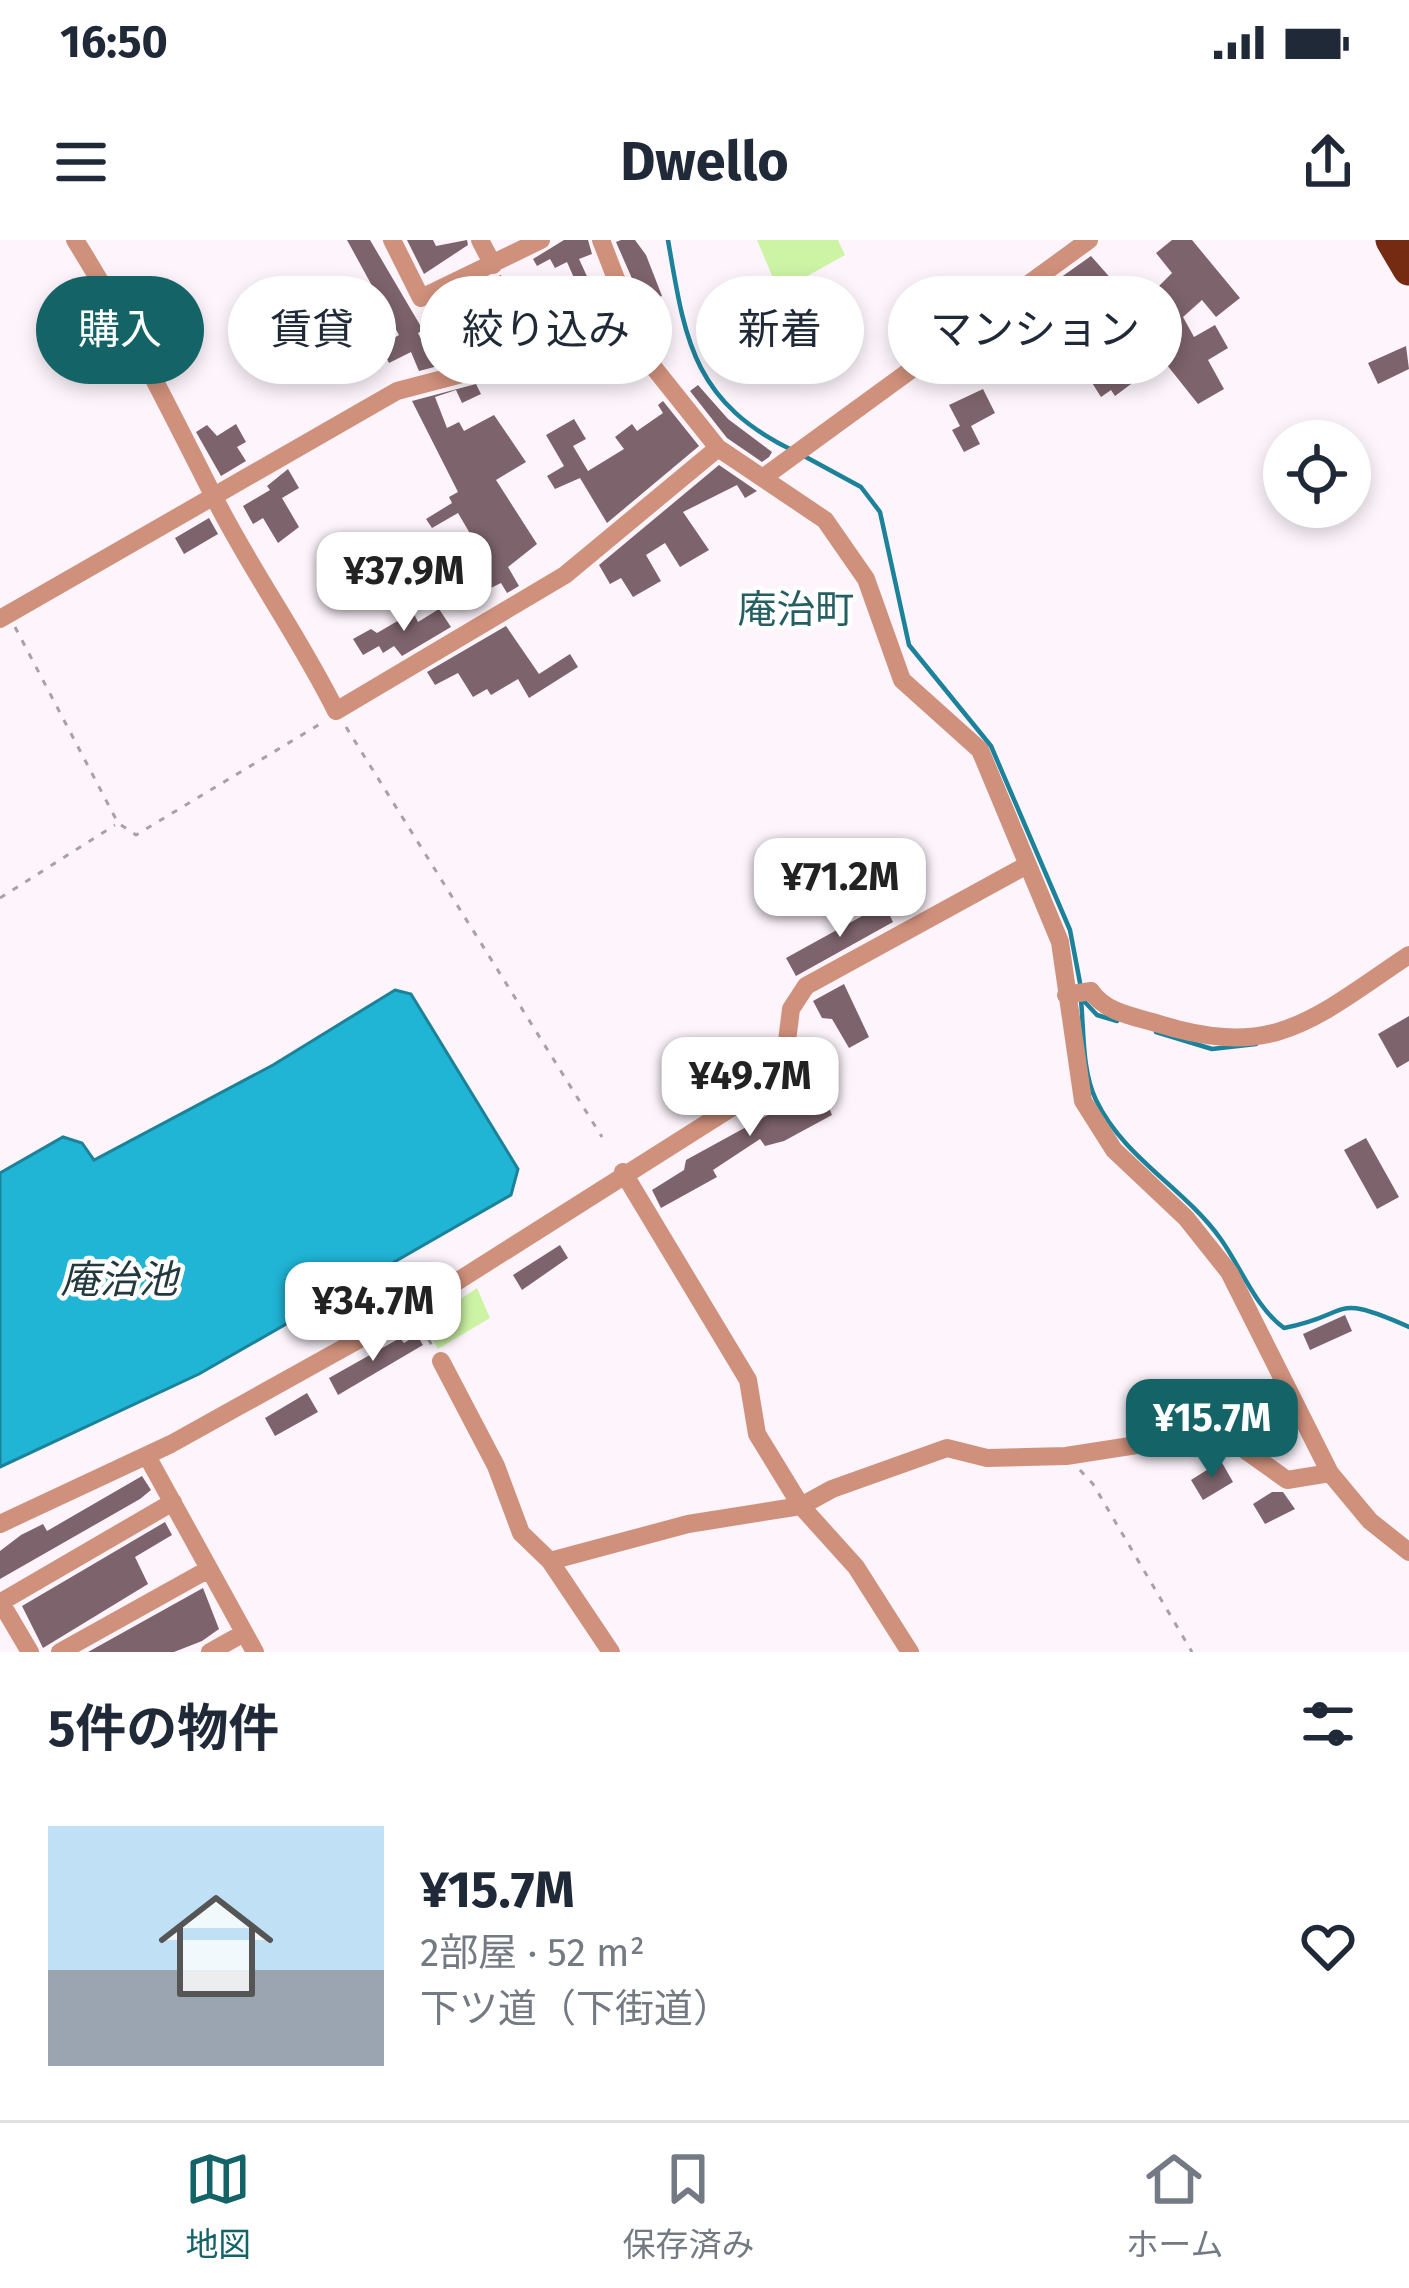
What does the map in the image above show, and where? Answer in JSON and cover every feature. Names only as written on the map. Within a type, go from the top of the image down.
[{"type":"highway","points":[[1392,240],[1409,269]]},
{"type":"street","points":[[75,240],[137,338],[213,496],[297,632],[336,711],[566,574],[718,448]]},
{"type":"street","points":[[392,240],[421,298],[541,240]]},
{"type":"street","points":[[480,240],[493,265]]},
{"type":"street","points":[[601,240],[615,276]]},
{"type":"street","points":[[764,477],[1089,240]]},
{"type":"street","points":[[4,616],[397,391],[420,383]]},
{"type":"street","points":[[667,384],[718,448],[825,520],[852,554],[902,680],[980,750],[1060,942],[1083,1101],[1114,1150],[1186,1218],[1229,1272],[1330,1474],[1370,1521],[1409,1552]]},
{"type":"street","points":[[0,1524],[147,1456],[543,1232],[623,1172],[769,1084],[785,1058],[791,1009],[806,986],[1027,865]]},
{"type":"street","points":[[1066,994],[1091,991],[1111,1009],[1202,1038],[1238,1040],[1298,1027],[1409,956]]},
{"type":"street","points":[[623,1172],[748,1380],[757,1434],[801,1506],[856,1567],[910,1652]]},
{"type":"street","points":[[441,1361],[496,1466],[521,1533],[550,1561],[611,1652]]},
{"type":"street","points":[[550,1561],[688,1524],[801,1506],[832,1489],[947,1448],[987,1458],[1066,1456],[1201,1435],[1235,1442],[1287,1480],[1330,1474]]},
{"type":"street","points":[[147,1456],[255,1652]]},
{"type":"street","points":[[29,1652],[0,1601],[173,1502]]},
{"type":"street","points":[[60,1652],[209,1569]]},
{"type":"street","points":[[210,1652],[244,1633]]},
{"type":"path","points":[[4,616],[118,823],[136,835],[336,711],[602,1137]]},
{"type":"path","points":[[0,898],[118,823]]},
{"type":"path","points":[[412,1310],[441,1361]]},
{"type":"path","points":[[1066,1456],[1093,1484],[1192,1652]]},
{"type":"green space","points":[[757,240],[838,240],[845,255],[808,276],[772,276]]},
{"type":"green space","points":[[477,1288],[490,1318],[438,1349],[423,1324]]},
{"type":"water","name":"庵治池","points":[[395,990],[411,994],[518,1169],[511,1195],[199,1374],[0,1467],[0,1173],[63,1137],[82,1143],[94,1160],[273,1065]]},
{"type":"building","points":[[347,240],[370,240],[391,276],[367,276]]},
{"type":"building","points":[[407,240],[433,240],[436,246],[467,240],[468,245],[424,274]]},
{"type":"building","points":[[564,240],[588,240],[592,254],[579,259],[587,276],[573,276],[567,262],[555,268],[550,259],[537,266],[533,259]]},
{"type":"building","points":[[635,240],[654,276],[631,276],[616,242]]},
{"type":"building","points":[[1172,240],[1192,240],[1240,298],[1216,317],[1202,300],[1183,317],[1194,337],[1215,325],[1228,348],[1208,360],[1224,389],[1198,404],[1182,384],[1182,276],[1169,276],[1172,273],[1156,253]]},
{"type":"building","points":[[1091,256],[1109,276],[1063,276]]},
{"type":"building","points":[[396,284],[420,325],[420,371],[411,352],[396,360]]},
{"type":"building","points":[[1406,346],[1409,369],[1378,384],[1368,363]]},
{"type":"building","points":[[476,384],[481,394],[462,403],[456,390],[435,397],[447,428],[459,422],[464,431],[494,415],[526,462],[496,480],[537,544],[508,567],[519,586],[507,593],[501,583],[450,608],[428,570],[475,542],[458,513],[432,528],[426,519],[452,503],[449,497],[458,492],[412,401]]},
{"type":"building","points":[[1093,384],[1131,384],[1115,396],[1111,390],[1101,397]]},
{"type":"building","points":[[698,385],[728,419],[772,452],[769,457],[762,462],[727,438],[690,391]]},
{"type":"building","points":[[983,389],[995,413],[971,426],[980,444],[964,452],[952,430],[960,426],[949,405]]},
{"type":"building","points":[[663,401],[699,446],[607,523],[580,478],[555,489],[547,476],[564,466],[546,435],[574,419],[586,439],[573,446],[588,471],[624,449],[615,437],[632,424],[637,431],[663,413],[658,405]]},
{"type":"building","points":[[236,424],[246,442],[237,447],[246,461],[221,476],[196,432],[207,425],[217,436]]},
{"type":"building","points":[[719,465],[757,491],[745,498],[737,485],[683,512],[709,550],[680,567],[665,543],[646,555],[661,581],[633,597],[621,578],[610,584],[599,565]]},
{"type":"building","points":[[288,469],[299,488],[282,498],[299,527],[278,543],[263,518],[253,524],[243,506],[270,490],[267,486]]},
{"type":"building","points":[[209,518],[218,534],[184,554],[175,538]]},
{"type":"building","points":[[439,609],[451,627],[402,656],[394,646],[383,653],[379,646],[363,655],[353,639],[371,629],[377,633],[413,612],[418,622]]},
{"type":"building","points":[[506,626],[539,674],[570,654],[578,667],[529,698],[518,679],[491,695],[487,689],[473,697],[458,673],[435,685],[427,672]]},
{"type":"building","points":[[884,904],[893,922],[796,976],[786,958]]},
{"type":"building","points":[[844,984],[869,1037],[849,1048],[832,1019],[822,1018],[813,1001]]},
{"type":"building","points":[[1409,1016],[1409,1061],[1397,1068],[1378,1034]]},
{"type":"building","points":[[814,1072],[832,1115],[784,1141],[765,1146],[760,1139],[713,1170],[717,1177],[661,1208],[652,1190],[684,1170],[686,1160],[797,1099],[790,1086]]},
{"type":"building","points":[[1366,1138],[1399,1197],[1377,1209],[1344,1150]]},
{"type":"building","points":[[560,1245],[568,1258],[522,1290],[513,1275]]},
{"type":"building","points":[[1345,1315],[1352,1331],[1310,1350],[1303,1334]]},
{"type":"building","points":[[417,1335],[423,1345],[338,1395],[329,1378],[400,1338],[404,1343]]},
{"type":"building","points":[[307,1393],[318,1412],[275,1436],[265,1418]]},
{"type":"building","points":[[1221,1461],[1233,1482],[1203,1500],[1191,1480]]},
{"type":"building","points":[[142,1476],[151,1490],[140,1499],[0,1579],[0,1551],[21,1535],[43,1524],[47,1531]]},
{"type":"building","points":[[1272,1492],[1283,1492],[1295,1509],[1265,1524],[1253,1504]]},
{"type":"building","points":[[165,1522],[172,1535],[135,1557],[148,1584],[43,1648],[22,1606]]},
{"type":"building","points":[[203,1588],[219,1629],[202,1641],[174,1652],[88,1652]]},
{"type":"waterway","points":[[668,240],[688,337],[699,364],[734,411],[794,451]]},
{"type":"waterway","points":[[804,456],[861,487],[880,512],[909,645],[991,746],[1070,930],[1081,988]]},
{"type":"waterway","points":[[1082,999],[1097,1015],[1117,1021]]},
{"type":"waterway","points":[[1081,1000],[1088,1077],[1108,1120],[1205,1220],[1274,1319],[1284,1328],[1352,1308],[1409,1327]]},
{"type":"waterway","points":[[1156,1032],[1212,1049],[1256,1044]]},
{"type":"district","name":"庵治町","points":[[796,609]]}]
